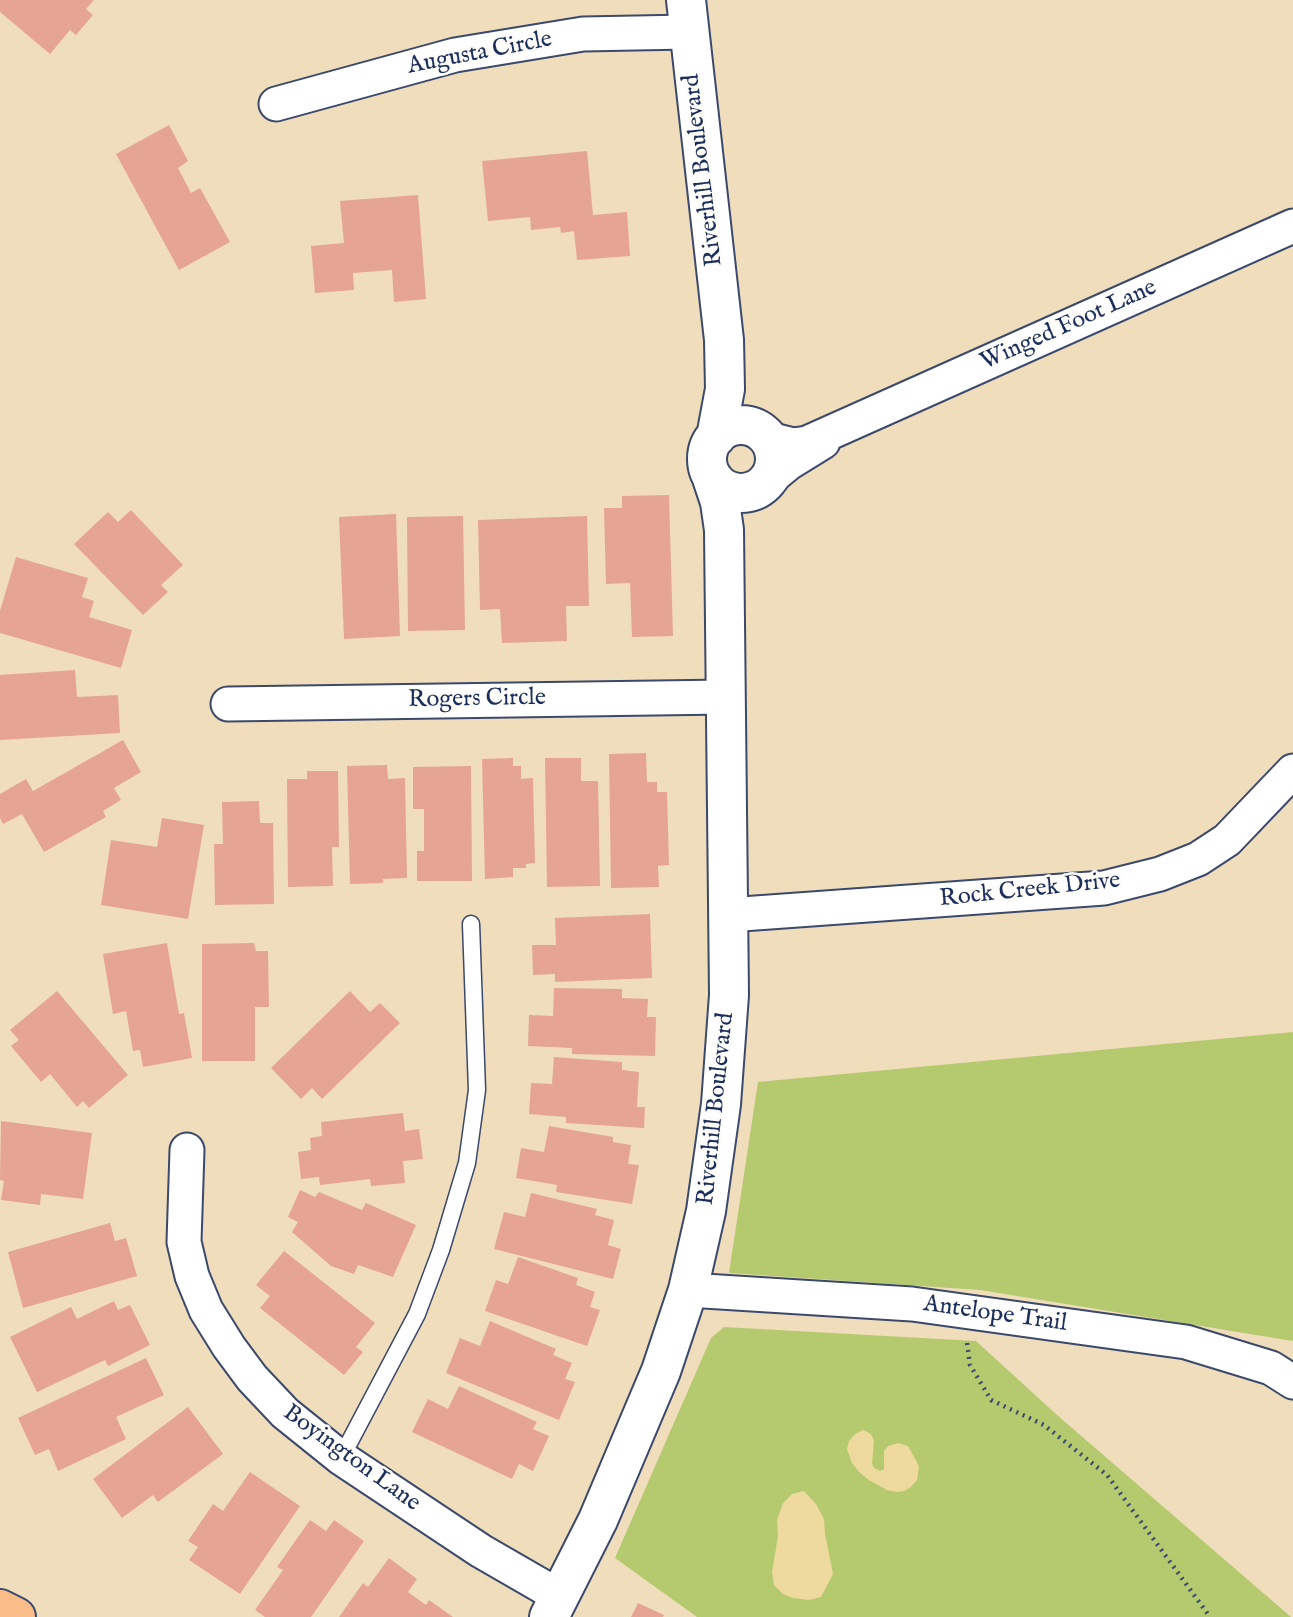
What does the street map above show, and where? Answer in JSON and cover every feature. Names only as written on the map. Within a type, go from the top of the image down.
[{"type":"main road","points":[[0,1609],[16,1617]]},
{"type":"street","name":"Augusta Circle","points":[[276,104],[455,55],[687,16]]},
{"type":"street","name":"Riverhill Boulevard","points":[[554,1607],[598,1520],[660,1370],[688,1290],[706,1211],[721,1104],[729,995],[725,569],[720,502],[707,464],[711,442],[716,437],[725,389],[724,340],[687,16]]},
{"type":"street","name":"Winged Foot Lane","points":[[763,434],[793,445],[807,443],[1293,226]]},
{"type":"street","name":"Riverhill Boulevard","points":[[724,340],[737,395],[746,414],[774,449],[776,461],[773,472],[745,509],[733,537],[725,569]]},
{"type":"street","points":[[716,437],[729,427],[740,425],[751,426],[763,434]]},
{"type":"street","name":"Winged Foot Lane","points":[[762,485],[789,463],[845,426]]},
{"type":"street","points":[[710,475],[717,484],[737,494],[748,493],[762,485]]},
{"type":"street","name":"Rogers Circle","points":[[228,704],[726,696]]},
{"type":"street","name":"Rock Creek Drive","points":[[729,915],[1104,888],[1160,874],[1198,859],[1227,840],[1293,771]]},
{"type":"street","name":"Boyington Lane","points":[[187,1150],[184,1242],[192,1276],[206,1310],[229,1347],[253,1378],[285,1413],[341,1458],[481,1551],[554,1607]]},
{"type":"street","name":"Antelope Trail","points":[[688,1290],[912,1304],[1186,1342],[1271,1368],[1293,1382]]},
{"type":"lane","points":[[341,1458],[417,1314],[441,1250],[467,1163],[477,1090],[471,924]]},
{"type":"path","points":[[964,1311],[970,1365],[991,1400],[1044,1425],[1107,1475],[1210,1617]]},
{"type":"green space","points":[[1293,1032],[1293,1341],[980,1290],[729,1273],[758,1082]]},
{"type":"green space","points":[[724,1327],[976,1341],[1057,1415],[1291,1617],[697,1617],[615,1558],[711,1338]]},
{"type":"sand","points":[[863,1430],[871,1434],[874,1441],[872,1463],[874,1468],[880,1471],[884,1469],[884,1451],[888,1446],[898,1443],[908,1446],[919,1466],[917,1480],[911,1487],[897,1492],[887,1490],[860,1473],[852,1463],[847,1449],[849,1441]]},
{"type":"sand","points":[[804,1491],[816,1504],[824,1519],[833,1574],[821,1597],[809,1600],[783,1594],[774,1585],[772,1572],[778,1536],[777,1520],[783,1503],[792,1494]]},
{"type":"building","points":[[0,0],[94,0],[86,9],[93,15],[76,35],[70,30],[50,54],[0,12]]},
{"type":"building","points":[[169,125],[188,161],[178,168],[191,193],[200,188],[230,242],[179,270],[116,154]]},
{"type":"building","points":[[587,151],[593,215],[627,212],[630,256],[577,260],[574,231],[561,233],[560,227],[531,230],[530,217],[488,221],[482,161]]},
{"type":"building","points":[[418,195],[426,299],[394,302],[392,270],[353,273],[354,290],[315,293],[311,246],[344,243],[340,201]]},
{"type":"building","points":[[669,495],[673,636],[632,637],[630,583],[606,584],[604,508],[622,508],[622,496]]},
{"type":"building","points":[[131,510],[183,565],[161,585],[168,592],[143,615],[74,544],[108,512],[118,522]]},
{"type":"building","points":[[396,514],[400,636],[344,639],[339,517]]},
{"type":"building","points":[[463,516],[465,630],[408,631],[407,517]]},
{"type":"building","points":[[587,516],[589,606],[566,606],[567,641],[502,643],[500,609],[480,610],[478,520]]},
{"type":"building","points":[[16,557],[88,578],[82,597],[94,601],[89,617],[132,630],[121,668],[0,633],[0,611]]},
{"type":"building","points":[[75,670],[77,697],[118,695],[120,733],[0,740],[0,675]]},
{"type":"building","points":[[123,740],[141,772],[114,788],[121,800],[103,811],[106,817],[44,852],[22,814],[3,824],[0,818],[0,794],[26,779],[33,791]]},
{"type":"building","points":[[646,753],[647,782],[657,782],[657,792],[667,792],[669,865],[658,866],[659,887],[611,888],[609,754]]},
{"type":"building","points":[[513,758],[513,766],[521,766],[521,779],[533,778],[535,863],[526,864],[526,868],[513,868],[513,877],[485,879],[482,759]]},
{"type":"building","points":[[545,758],[581,758],[581,781],[598,781],[600,886],[547,887]]},
{"type":"building","points":[[387,765],[388,779],[405,778],[407,878],[383,879],[383,883],[350,884],[347,766]]},
{"type":"building","points":[[471,766],[472,881],[417,881],[417,851],[424,851],[424,809],[413,809],[413,767]]},
{"type":"building","points":[[307,771],[338,771],[339,847],[332,847],[333,886],[288,887],[287,779],[307,779]]},
{"type":"building","points":[[259,801],[260,823],[273,823],[274,904],[215,905],[214,844],[223,844],[222,802]]},
{"type":"building","points":[[162,818],[204,825],[188,919],[101,905],[111,840],[157,847]]},
{"type":"building","points":[[650,914],[652,978],[555,982],[555,974],[533,975],[532,945],[556,945],[555,918]]},
{"type":"building","points":[[167,943],[179,1014],[184,1013],[192,1058],[143,1067],[140,1050],[133,1051],[126,1011],[113,1014],[103,954]]},
{"type":"building","points":[[254,943],[256,951],[268,951],[269,1007],[255,1007],[255,1061],[202,1061],[202,944]]},
{"type":"building","points":[[554,988],[622,989],[622,998],[648,999],[647,1017],[656,1017],[655,1056],[572,1054],[572,1048],[528,1046],[529,1015],[553,1016]]},
{"type":"building","points":[[57,991],[128,1075],[89,1108],[83,1101],[77,1107],[50,1074],[41,1082],[11,1046],[19,1040],[10,1030]]},
{"type":"building","points":[[350,991],[370,1012],[380,1003],[400,1023],[322,1099],[312,1088],[301,1099],[271,1068]]},
{"type":"building","points":[[554,1057],[622,1062],[622,1070],[639,1072],[637,1107],[645,1107],[644,1128],[566,1123],[566,1117],[529,1114],[531,1083],[552,1084]]},
{"type":"building","points":[[403,1113],[405,1131],[419,1129],[423,1159],[403,1161],[405,1183],[371,1186],[370,1179],[320,1185],[319,1177],[301,1179],[298,1152],[311,1150],[310,1138],[322,1136],[321,1122]]},
{"type":"building","points":[[1,1121],[92,1133],[83,1199],[41,1194],[40,1205],[1,1200],[4,1181],[0,1180]]},
{"type":"building","points":[[549,1126],[613,1137],[613,1142],[631,1145],[628,1164],[639,1165],[632,1204],[556,1192],[557,1185],[516,1178],[521,1148],[544,1152]]},
{"type":"building","points":[[300,1190],[315,1197],[319,1192],[362,1210],[366,1203],[416,1225],[393,1277],[358,1265],[354,1274],[331,1266],[292,1232],[298,1222],[288,1217]]},
{"type":"building","points":[[531,1193],[597,1209],[595,1215],[614,1220],[608,1245],[621,1249],[613,1279],[494,1249],[504,1212],[525,1217]]},
{"type":"building","points":[[110,1223],[115,1241],[126,1238],[137,1276],[23,1308],[8,1252]]},
{"type":"building","points":[[284,1251],[375,1323],[356,1347],[363,1352],[344,1375],[260,1308],[270,1296],[256,1285]]},
{"type":"building","points":[[518,1257],[578,1278],[576,1285],[595,1292],[590,1307],[600,1310],[587,1346],[485,1311],[496,1280],[508,1284]]},
{"type":"building","points":[[114,1301],[118,1310],[130,1305],[150,1345],[108,1366],[105,1360],[37,1392],[10,1337],[71,1307],[77,1319]]},
{"type":"building","points":[[490,1321],[556,1349],[553,1355],[572,1363],[565,1379],[575,1382],[559,1420],[446,1373],[460,1338],[480,1346]]},
{"type":"building","points":[[146,1358],[164,1395],[116,1417],[126,1439],[58,1471],[49,1449],[35,1455],[18,1418]]},
{"type":"building","points":[[459,1386],[537,1422],[533,1429],[549,1436],[533,1471],[519,1464],[512,1479],[412,1432],[428,1399],[448,1409]]},
{"type":"building","points":[[188,1407],[223,1454],[158,1502],[153,1495],[122,1518],[93,1479]]},
{"type":"building","points":[[250,1472],[300,1506],[240,1594],[189,1560],[198,1547],[188,1541],[213,1504],[223,1511]]},
{"type":"building","points":[[310,1520],[326,1531],[334,1520],[364,1541],[311,1617],[265,1617],[255,1610],[283,1570],[277,1567]]},
{"type":"building","points":[[389,1558],[417,1579],[408,1592],[426,1605],[429,1600],[453,1617],[339,1617],[363,1583],[368,1587]]},
{"type":"building","points":[[638,1603],[664,1615],[663,1617],[631,1617]]}]
